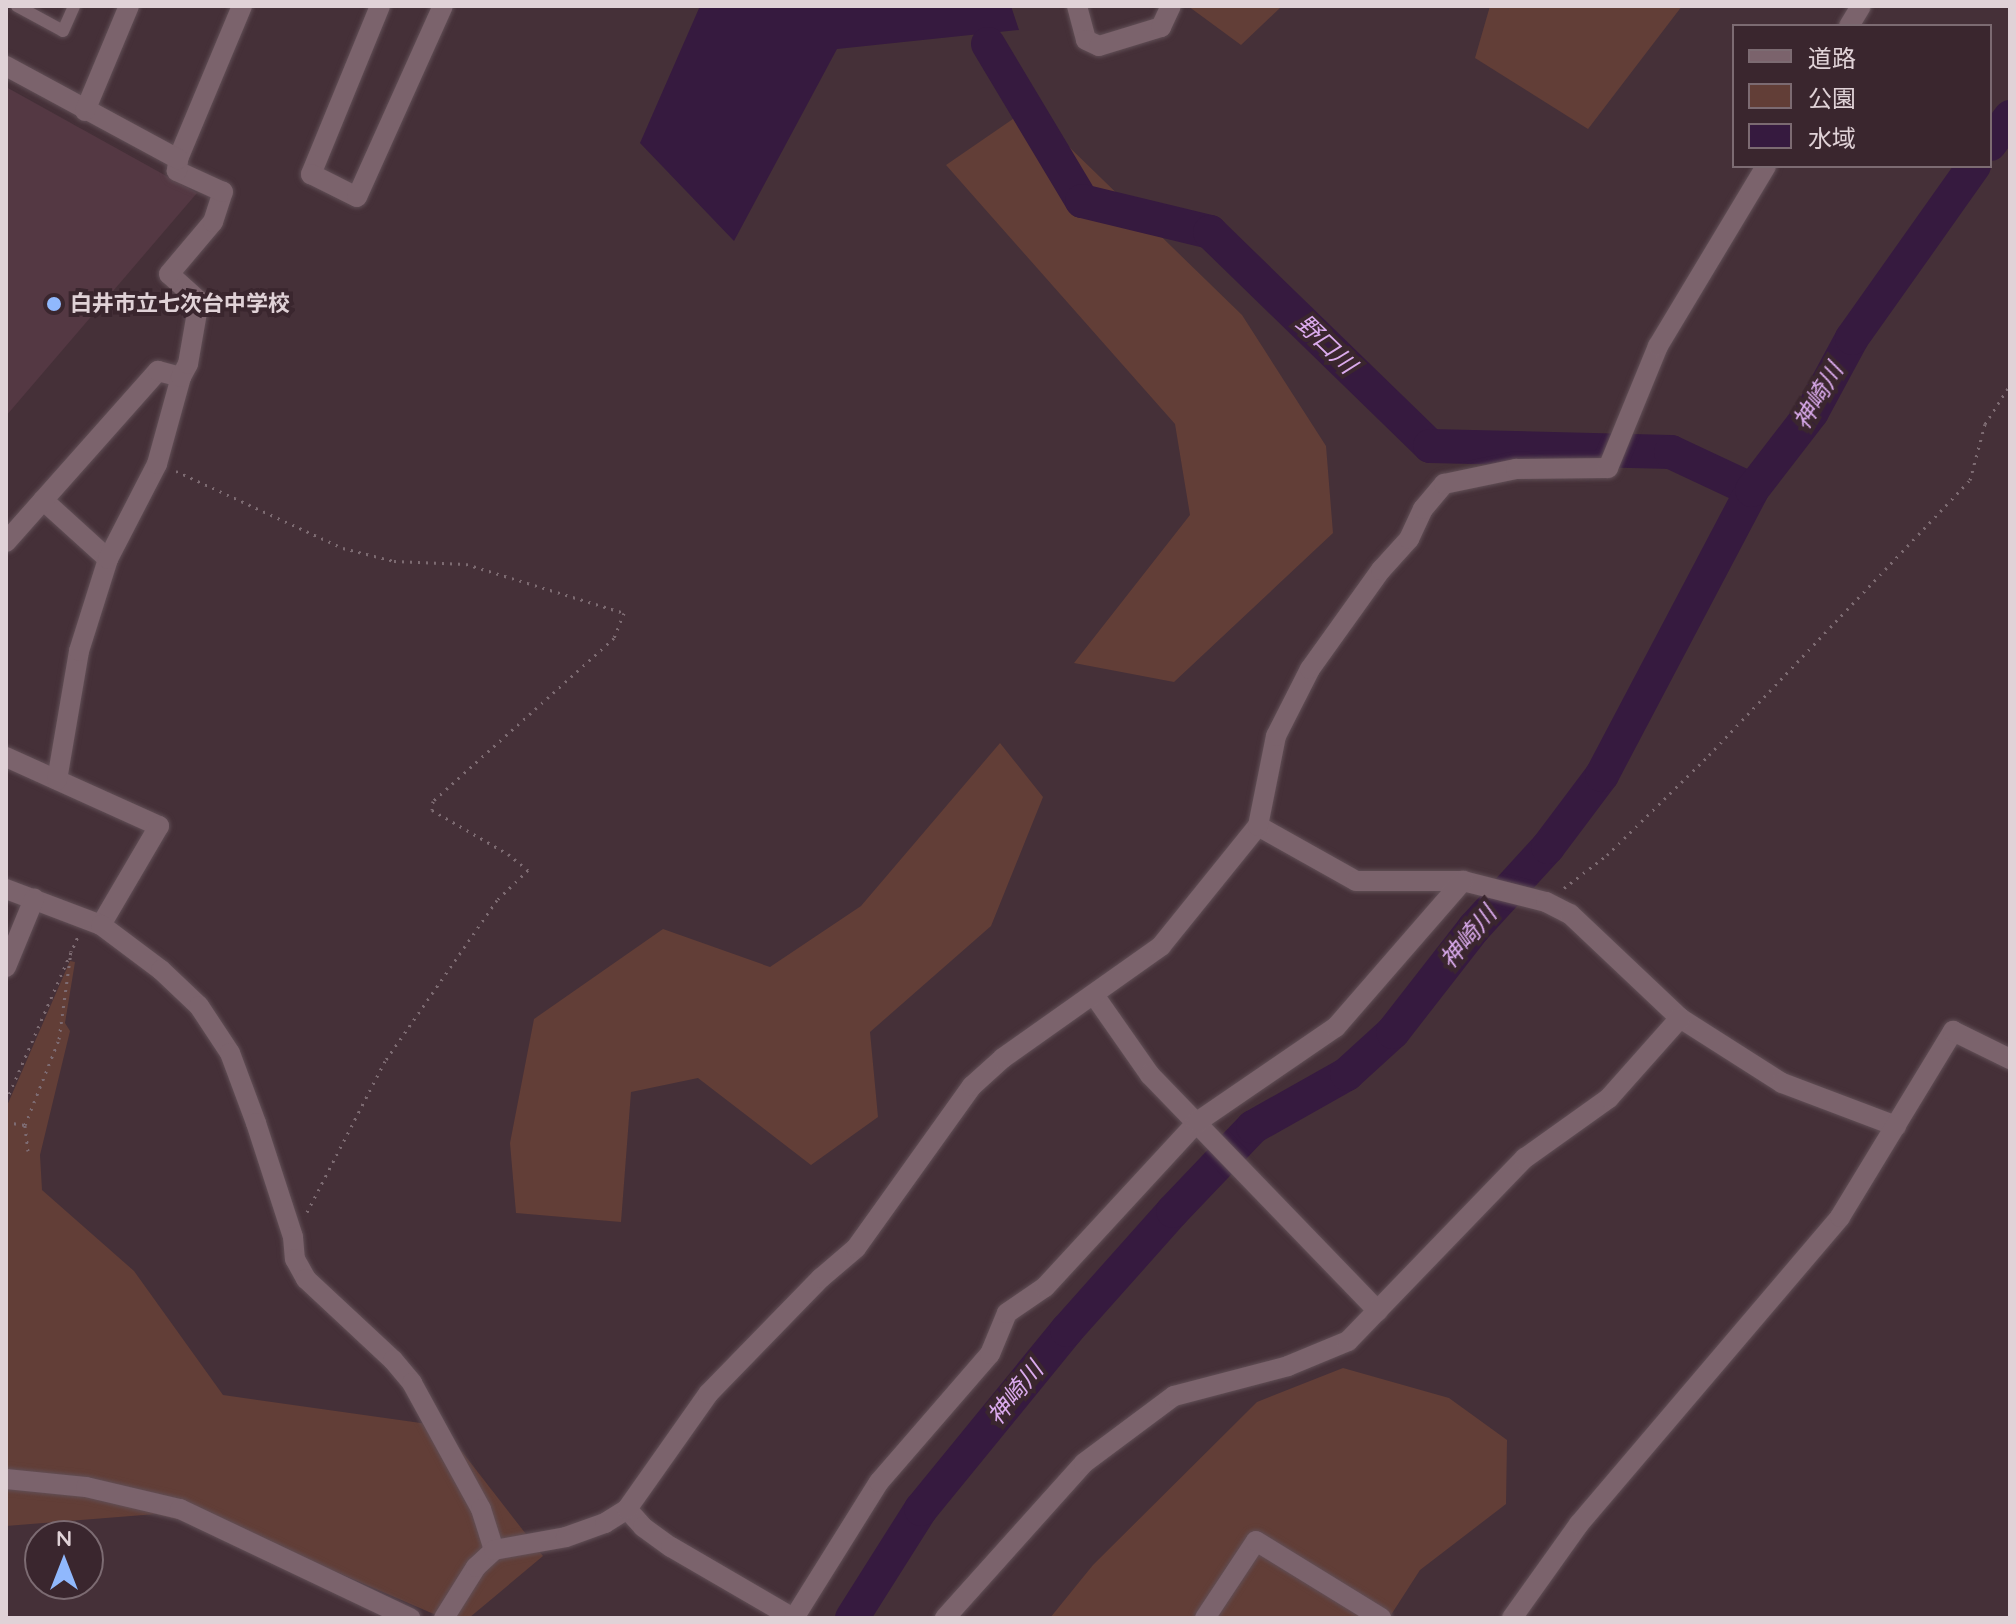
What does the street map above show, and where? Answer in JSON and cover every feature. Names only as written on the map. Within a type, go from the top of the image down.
[{"type":"street","points":[[85,111],[129,6]]},
{"type":"street","points":[[57,780],[79,651],[108,559],[157,464],[181,377],[188,364],[199,301],[169,274],[213,222],[223,192],[177,171],[178,159],[242,6]]},
{"type":"street","points":[[380,6],[311,174],[357,197],[443,6]]},
{"type":"street","points":[[1077,6],[1086,40],[1099,46],[1161,27],[1171,6]]},
{"type":"street","points":[[1850,24],[1861,6]]},
{"type":"street","points":[[6,66],[178,159]]},
{"type":"street","points":[[444,1618],[476,1567],[494,1550],[566,1537],[605,1523],[627,1509],[708,1394],[821,1278],[856,1248],[972,1086],[1003,1058],[1161,946],[1258,826],[1276,736],[1292,702],[1310,669],[1381,570],[1409,539],[1435,493],[1444,484],[1467,476],[1516,469],[1608,468],[1658,346],[1765,168]]},
{"type":"street","points":[[6,542],[158,371],[181,377]]},
{"type":"street","points":[[43,500],[108,559]]},
{"type":"street","points":[[6,757],[159,826],[93,922]]},
{"type":"street","points":[[1258,826],[1356,881],[1463,881],[1546,902],[1570,914],[1680,1018],[1782,1083],[1896,1126]]},
{"type":"street","points":[[627,1509],[643,1527],[671,1547],[793,1618],[879,1482],[990,1354],[1007,1313],[1045,1287],[1197,1122],[1336,1027],[1463,881]]},
{"type":"street","points":[[6,889],[93,922],[161,970],[199,1006],[230,1053],[293,1237],[295,1259],[306,1279],[393,1360],[412,1383],[481,1509],[494,1550]]},
{"type":"street","points":[[6,967],[34,899]]},
{"type":"street","points":[[1094,995],[1150,1075],[1378,1311]]},
{"type":"street","points":[[945,1618],[1084,1463],[1174,1396],[1288,1366],[1348,1341],[1525,1158],[1609,1098],[1680,1018]]},
{"type":"street","points":[[1512,1618],[1579,1524],[1618,1483],[1840,1217],[1953,1031],[2010,1059]]},
{"type":"street","points":[[6,1479],[86,1487],[180,1509],[410,1618]]},
{"type":"street","points":[[1205,1618],[1256,1541],[1381,1618]]},
{"type":"lane","points":[[17,6],[63,31],[74,6]]},
{"type":"path","points":[[1546,902],[1607,855],[1709,755],[1970,480],[1985,424],[2010,385]]},
{"type":"path","points":[[157,464],[202,480],[265,515],[343,548],[394,561],[466,564],[624,613],[614,638],[433,801],[432,810],[508,854],[528,870],[497,900],[385,1061],[293,1237]]},
{"type":"path","points":[[6,1101],[71,951],[93,922]]},
{"type":"path","points":[[28,1151],[25,1125],[59,1039],[71,951]]},
{"type":"path","points":[[6,1122],[25,1125]]},
{"type":"shaded area","name":"白井市立七次台中学校","points":[[6,87],[197,193],[6,416]]},
{"type":"green space","points":[[1188,6],[1282,6],[1241,45]]},
{"type":"green space","points":[[1490,6],[1682,6],[1588,129],[1475,58]]},
{"type":"green space","points":[[1029,108],[1242,315],[1326,446],[1333,533],[1174,682],[1074,663],[1190,515],[1175,424],[946,165]]},
{"type":"green space","points":[[1000,743],[1043,797],[991,926],[870,1032],[878,1117],[811,1165],[698,1078],[631,1092],[621,1222],[516,1213],[510,1143],[534,1019],[663,929],[770,967],[861,906]]},
{"type":"green space","points":[[70,961],[75,962],[65,1023],[70,1031],[40,1155],[42,1190],[134,1271],[223,1395],[442,1426],[543,1556],[469,1618],[443,1618],[267,1542],[156,1514],[81,1520],[24,1520],[24,1525],[6,1526],[6,1108]]},
{"type":"green space","points":[[1343,1368],[1449,1398],[1507,1440],[1506,1504],[1420,1570],[1389,1618],[1050,1618],[1093,1565],[1257,1402]]},
{"type":"water","points":[[700,6],[1011,6],[1019,30],[837,49],[734,241],[640,143]]},
{"type":"waterway","name":"野口川","points":[[988,44],[1082,201],[1210,232],[1430,446],[1671,452],[1752,490]]},
{"type":"waterway","name":"神崎川","points":[[1992,141],[2010,117]]},
{"type":"waterway","name":"神崎川","points":[[852,1618],[921,1509],[1067,1330],[1173,1211],[1253,1127],[1347,1074],[1393,1032],[1474,928],[1548,847],[1602,775],[1752,490],[1812,412],[1852,338],[1973,168]]},
{"type":"place","name":"白井市立七次台中学校","points":[[54,304]]}]
